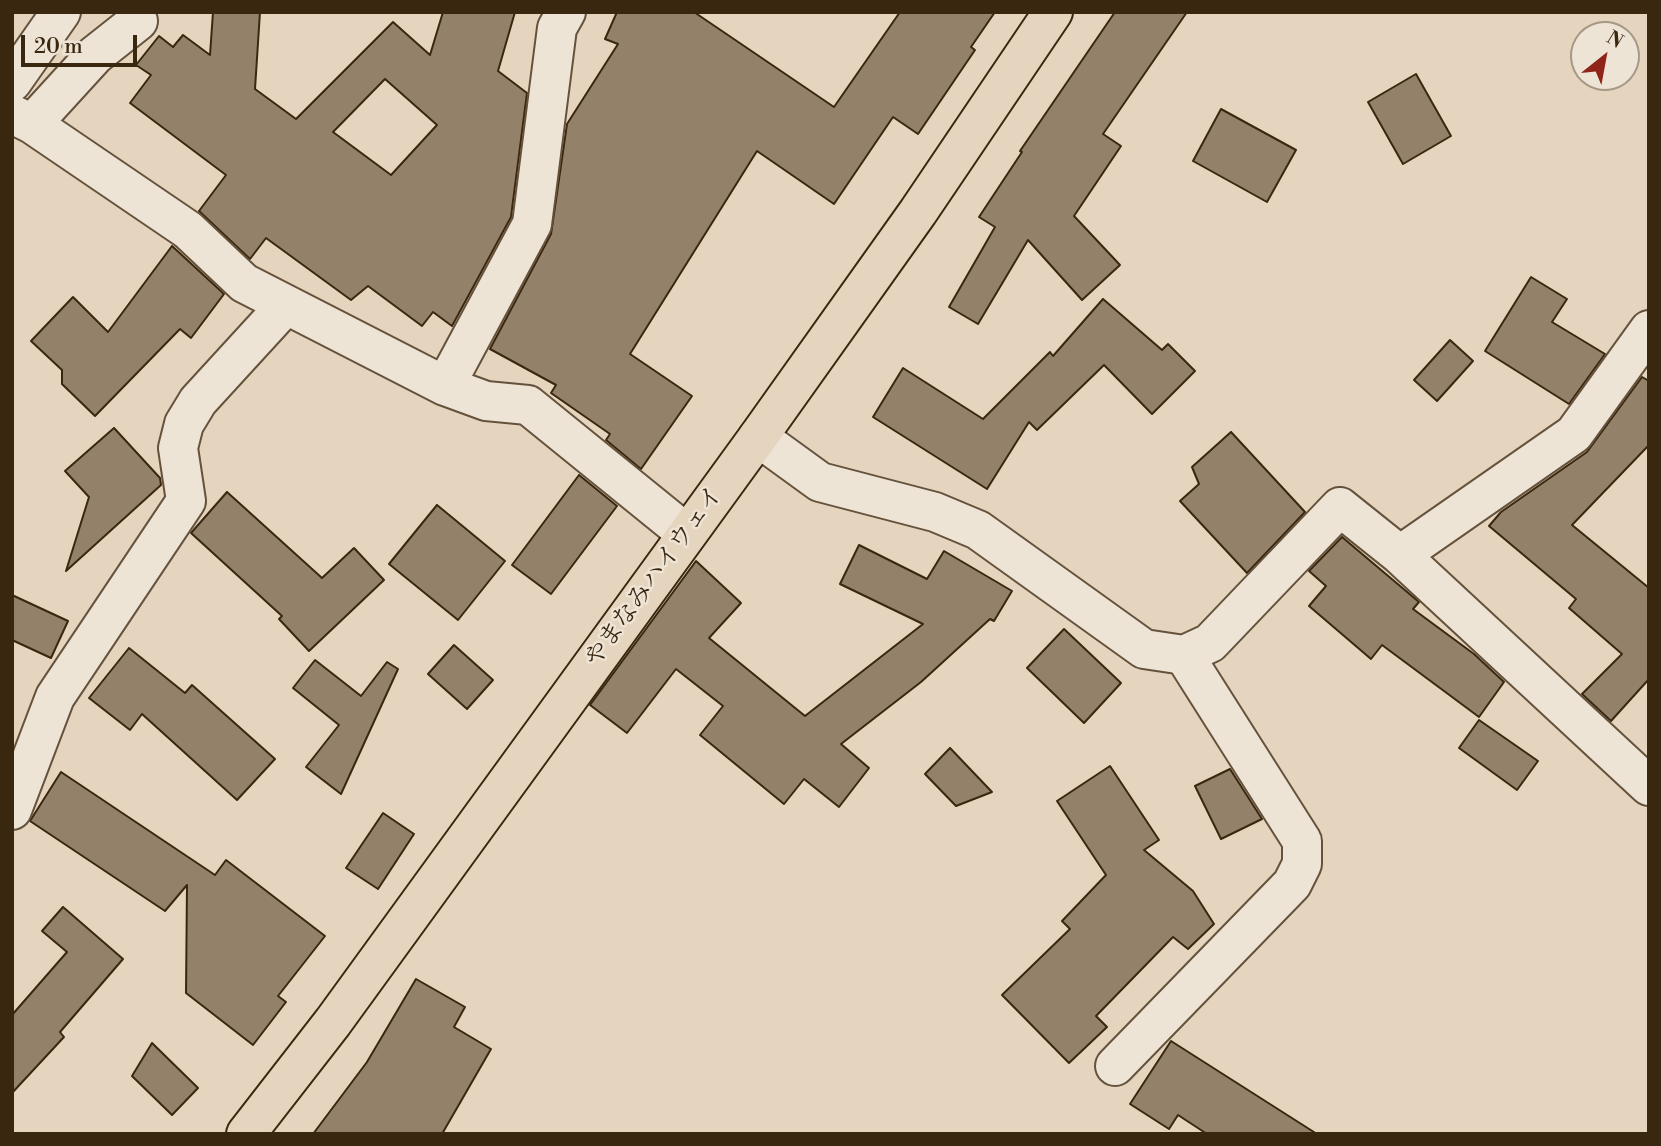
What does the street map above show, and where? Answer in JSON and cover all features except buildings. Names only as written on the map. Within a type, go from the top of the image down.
[{"type":"main road","name":"やまなみハイウェイ","points":[[246,1134],[333,1022],[758,437],[918,212],[1053,12]]},
{"type":"street","points":[[12,82],[61,12]]},
{"type":"street","points":[[445,386],[532,224],[557,28],[566,12]]},
{"type":"street","points":[[138,21],[22,119],[188,230],[244,284],[445,386],[486,401],[527,405],[687,534]]},
{"type":"street","points":[[12,810],[55,697],[186,502],[178,449],[184,424],[198,401],[285,306]]},
{"type":"street","points":[[1400,555],[1574,434],[1649,330]]},
{"type":"street","points":[[758,437],[820,482],[935,512],[978,530],[1144,649],[1184,655],[1210,643],[1340,506],[1400,555],[1649,786]]},
{"type":"street","points":[[1115,1066],[1292,884],[1302,864],[1301,841],[1184,655]]}]
